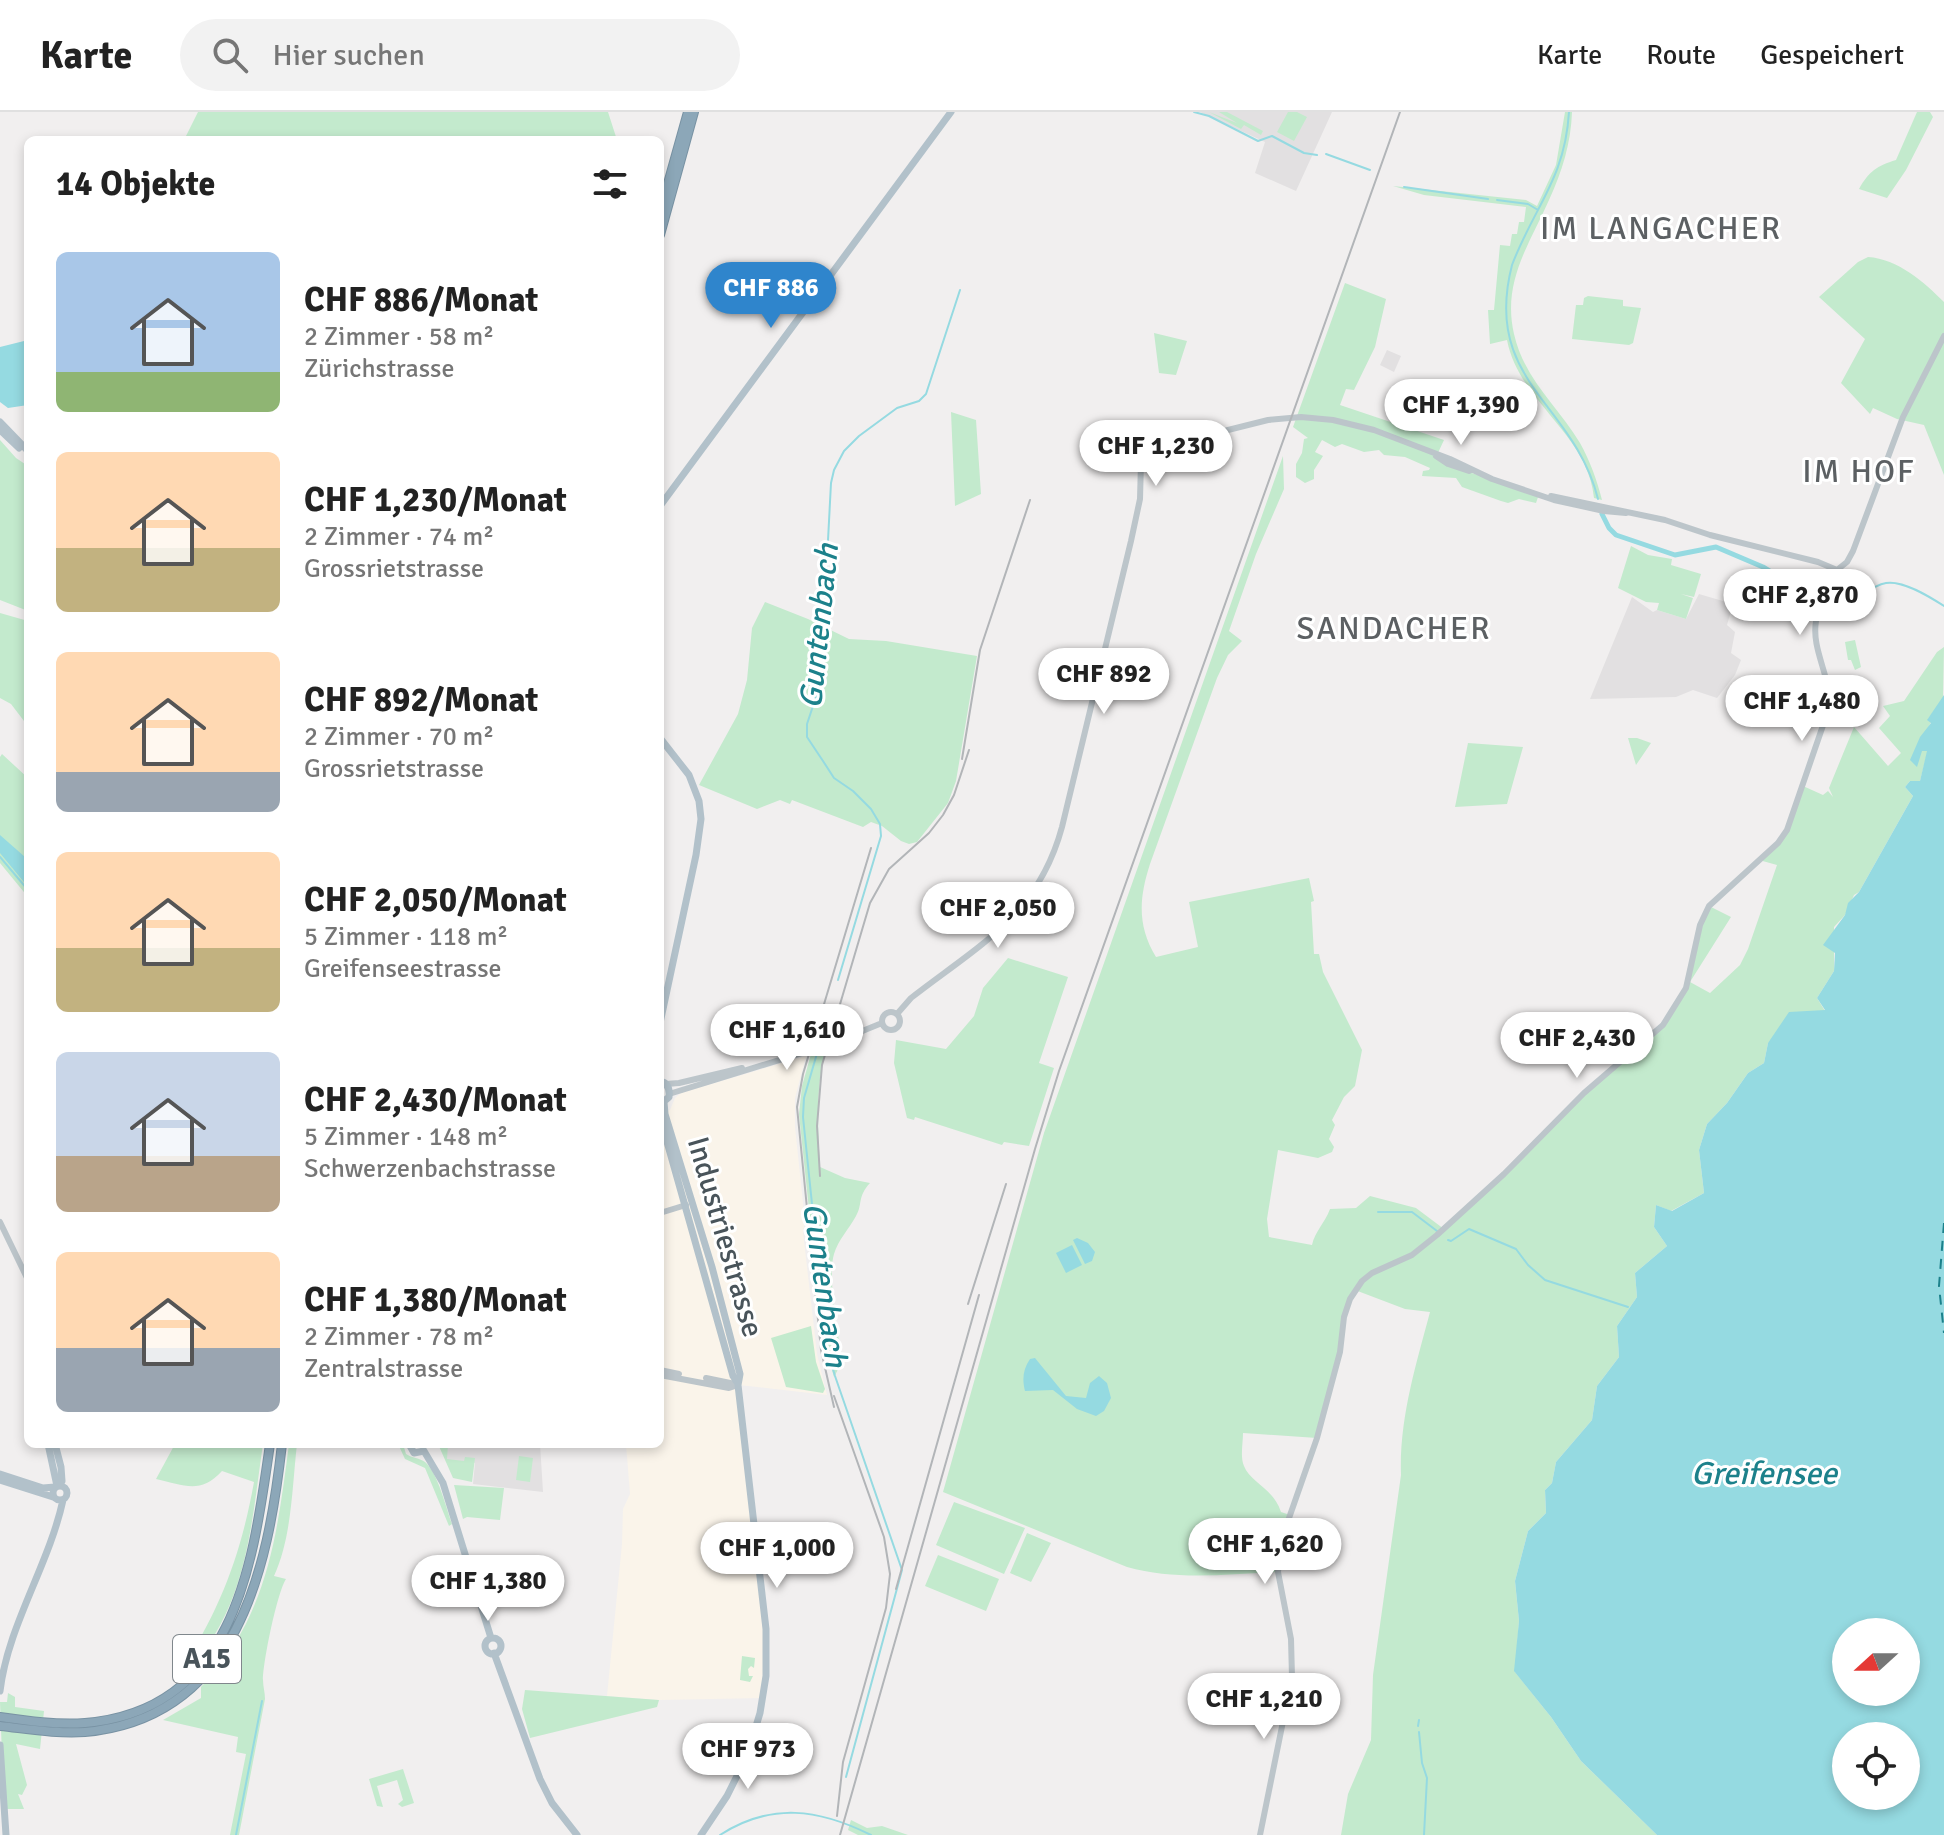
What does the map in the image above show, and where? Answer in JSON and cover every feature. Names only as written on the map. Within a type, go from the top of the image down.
[{"type":"highway","points":[[664,198],[688,112]]},
{"type":"highway","points":[[664,221],[694,112]]},
{"type":"highway","name":"A15","points":[[0,1717],[65,1723],[111,1719],[154,1702],[196,1671],[220,1640],[240,1599],[254,1542],[269,1448]]},
{"type":"highway","name":"A15","points":[[0,1726],[77,1732],[119,1726],[161,1709],[180,1697],[205,1674],[231,1640],[257,1583],[270,1532],[281,1448]]},
{"type":"main road","points":[[664,501],[951,112]]},
{"type":"main road","points":[[0,422],[24,449]]},
{"type":"main road","points":[[0,430],[24,450]]},
{"type":"main road","points":[[664,743],[689,775],[699,801],[701,819],[664,1004]]},
{"type":"main road","points":[[664,1085],[669,1094]]},
{"type":"main road","name":"Industriestrasse","points":[[664,1100],[669,1094]]},
{"type":"main road","name":"Industriestrasse","points":[[664,1110],[712,1267],[740,1374],[738,1385]]},
{"type":"main road","name":"Industriestrasse","points":[[664,1131],[738,1385],[765,1621],[766,1676],[760,1713],[747,1756],[727,1796],[701,1835]]},
{"type":"main road","points":[[0,1480],[57,1499],[67,1494],[58,1487],[49,1448]]},
{"type":"main road","points":[[0,1691],[12,1645],[55,1530],[61,1467],[56,1448]]},
{"type":"main road","points":[[426,1448],[443,1483],[491,1638],[500,1643],[499,1650],[494,1653],[540,1779],[552,1803],[577,1835]]},
{"type":"main road","points":[[0,1474],[43,1488],[58,1487]]},
{"type":"main road","points":[[0,1745],[6,1835]]},
{"type":"street","points":[[1837,570],[1847,562],[1853,551],[1903,417],[1944,336]]},
{"type":"street","points":[[897,1014],[911,998],[1009,922],[1046,872],[1058,841],[1131,541],[1140,499],[1141,457],[1144,451],[1268,420],[1309,417],[1333,420],[1374,430],[1473,471],[1546,496],[1681,524],[1837,570]]},
{"type":"street","points":[[1260,1835],[1292,1677],[1291,1639],[1278,1572],[1281,1541],[1317,1438],[1340,1352],[1346,1308],[1355,1290],[1372,1273],[1412,1255],[1429,1242],[1504,1174],[1584,1093],[1657,1031],[1674,1010],[1686,988],[1700,925],[1709,906],[1769,851],[1787,830],[1829,708],[1829,690],[1815,635],[1817,614],[1837,583],[1837,570]]},
{"type":"street","points":[[669,1094],[824,1046],[882,1023],[885,1014],[891,1012],[900,1019],[897,1029],[888,1030],[882,1023]]},
{"type":"street","points":[[664,1081],[679,1083],[753,1066]]},
{"type":"street","points":[[726,1075],[733,1069]]},
{"type":"street","points":[[664,1212],[686,1205]]},
{"type":"street","points":[[0,1222],[24,1272]]},
{"type":"street","points":[[713,1380],[725,1373],[729,1360]]},
{"type":"street","points":[[664,1374],[729,1388],[738,1385]]},
{"type":"street","points":[[664,1374],[738,1385]]},
{"type":"shaded area","points":[[1200,112],[1332,112],[1296,191],[1255,173],[1265,142]]},
{"type":"shaded area","points":[[1387,350],[1401,356],[1394,372],[1380,365]]},
{"type":"shaded area","points":[[1699,594],[1733,604],[1727,625],[1735,632],[1731,653],[1741,660],[1735,675],[1717,698],[1693,690],[1676,697],[1590,699],[1632,597],[1653,612],[1657,610],[1686,619]]},
{"type":"shaded area","points":[[806,1056],[795,1098],[795,1127],[817,1354],[827,1395],[739,1385],[766,1629],[763,1698],[659,1700],[607,1696],[623,1509],[630,1494],[626,1448],[664,1448],[664,1112],[670,1110],[681,1093]]},
{"type":"shaded area","points":[[446,1448],[540,1448],[543,1492],[473,1484],[475,1463],[445,1460]]},
{"type":"green space","points":[[198,112],[608,112],[616,136],[186,136]]},
{"type":"green space","points":[[1209,112],[1237,123],[1219,112],[1227,112],[1263,131],[1261,135],[1244,125],[1241,129]]},
{"type":"green space","points":[[1288,112],[1307,117],[1294,141],[1277,132]]},
{"type":"green space","points":[[1565,112],[1572,112],[1565,157],[1520,264],[1511,315],[1525,365],[1580,443],[1602,500],[1594,498],[1580,455],[1525,382],[1507,340],[1490,344],[1488,310],[1494,310],[1500,245],[1510,246],[1519,222],[1524,222],[1526,207],[1424,195],[1393,186],[1526,200],[1537,206],[1556,165]]},
{"type":"green space","points":[[1917,112],[1930,112],[1933,117],[1906,170],[1887,198],[1859,189],[1874,170],[1896,160]]},
{"type":"green space","points":[[1868,257],[1900,267],[1944,302],[1944,475],[1924,425],[1897,419],[1873,408],[1870,414],[1841,383],[1865,339],[1819,297],[1858,262]]},
{"type":"green space","points":[[1345,283],[1386,299],[1375,347],[1354,390],[1346,389],[1340,405],[1444,440],[1437,455],[1459,469],[1539,494],[1536,503],[1519,499],[1508,503],[1501,501],[1462,487],[1456,478],[1422,476],[1423,471],[1430,468],[1405,457],[1384,455],[1379,450],[1364,452],[1342,444],[1335,447],[1322,440],[1315,452],[1323,456],[1314,470],[1314,479],[1305,483],[1296,477],[1296,464],[1304,439],[1308,438],[1293,427]]},
{"type":"green space","points":[[1584,298],[1623,300],[1623,306],[1641,308],[1633,343],[1572,339],[1576,305],[1583,305]]},
{"type":"green space","points":[[1154,333],[1187,341],[1176,375],[1159,373]]},
{"type":"green space","points":[[951,412],[976,420],[981,494],[955,506]]},
{"type":"green space","points":[[0,440],[24,463],[24,609],[0,600]]},
{"type":"green space","points":[[1283,456],[1284,489],[1256,554],[1229,631],[1242,641],[1228,655],[1217,678],[1150,864],[1142,900],[1143,923],[1156,957],[1198,947],[1189,902],[1309,878],[1314,901],[1311,902],[1314,954],[1319,954],[1323,972],[1362,1050],[1355,1086],[1344,1097],[1332,1120],[1335,1125],[1329,1139],[1334,1147],[1332,1152],[1318,1158],[1278,1150],[1267,1219],[1269,1237],[1312,1245],[1330,1209],[1356,1208],[1370,1196],[1416,1208],[1444,1229],[1557,1119],[1650,1038],[1683,994],[1700,925],[1709,906],[1731,917],[1690,982],[1710,993],[1740,965],[1777,865],[1759,860],[1775,844],[1786,826],[1803,786],[1823,795],[1828,791],[1833,797],[1829,788],[1854,727],[1888,766],[1901,753],[1879,728],[1890,716],[1883,706],[1904,701],[1937,652],[1944,647],[1943,699],[1928,719],[1931,722],[1922,751],[1928,750],[1920,781],[1910,781],[1905,787],[1913,796],[1859,892],[1834,927],[1834,971],[1817,998],[1825,1011],[1768,1043],[1764,1063],[1748,1073],[1727,1103],[1707,1124],[1699,1150],[1704,1193],[1671,1211],[1656,1205],[1654,1227],[1667,1246],[1635,1273],[1637,1297],[1617,1326],[1619,1357],[1597,1386],[1592,1420],[1556,1462],[1552,1483],[1545,1490],[1546,1513],[1528,1531],[1515,1581],[1519,1621],[1515,1672],[1581,1761],[1657,1835],[1341,1835],[1348,1794],[1371,1740],[1373,1675],[1401,1475],[1403,1433],[1430,1312],[1405,1309],[1355,1290],[1346,1308],[1340,1353],[1317,1438],[1243,1433],[1242,1458],[1247,1472],[1273,1497],[1281,1512],[1290,1515],[1278,1572],[1183,1575],[1127,1567],[943,1492],[1044,1133]]},
{"type":"green space","points":[[1631,546],[1648,555],[1672,559],[1671,565],[1701,574],[1694,597],[1681,594],[1693,598],[1686,619],[1657,610],[1659,603],[1646,602],[1618,588]]},
{"type":"green space","points":[[765,602],[849,639],[886,641],[977,656],[956,781],[948,803],[917,842],[909,844],[882,826],[871,822],[863,827],[792,800],[790,804],[780,800],[757,809],[699,785],[738,714],[747,680],[752,628]]},
{"type":"green space","points":[[0,613],[24,620],[24,721],[11,704],[0,698]]},
{"type":"green space","points":[[1855,640],[1861,667],[1855,670],[1851,660],[1848,660],[1845,642]]},
{"type":"green space","points":[[1628,738],[1651,743],[1636,765]]},
{"type":"green space","points":[[1468,743],[1523,747],[1507,804],[1455,807]]},
{"type":"green space","points":[[2,754],[24,774],[24,892],[0,863]]},
{"type":"green space","points":[[1008,958],[1068,977],[1039,1063],[1054,1068],[1029,1146],[1004,1142],[1002,1145],[915,1117],[914,1120],[907,1118],[894,1063],[896,1040],[946,1049],[974,1016],[983,988]]},
{"type":"green space","points":[[826,1050],[819,1093],[820,1167],[845,1178],[870,1183],[863,1192],[856,1216],[841,1239],[832,1263],[833,1299],[840,1346],[836,1351],[841,1364],[834,1377],[822,1335],[799,1114],[802,1086],[811,1054]]},
{"type":"green space","points":[[811,1326],[816,1362],[825,1389],[823,1393],[786,1387],[771,1338]]},
{"type":"green space","points":[[173,1448],[262,1448],[249,1539],[233,1598],[220,1626],[181,1678],[181,1670],[228,1580],[243,1533],[254,1482],[222,1471],[199,1486],[156,1479]]},
{"type":"green space","points":[[288,1448],[297,1448],[290,1512],[274,1576],[286,1579],[268,1644],[263,1680],[265,1699],[239,1835],[230,1835],[246,1754],[236,1752],[238,1737],[163,1720],[201,1698],[201,1687],[224,1660],[241,1632],[266,1573],[280,1511]]},
{"type":"green space","points":[[400,1448],[430,1467],[452,1524],[449,1526],[425,1468],[405,1459]]},
{"type":"green space","points":[[440,1448],[448,1448],[447,1459],[464,1461],[465,1457],[475,1458],[472,1482],[453,1478]]},
{"type":"green space","points":[[519,1456],[533,1458],[530,1482],[516,1480]]},
{"type":"green space","points":[[454,1485],[504,1488],[500,1520],[463,1519]]},
{"type":"green space","points":[[954,1502],[1025,1528],[1004,1574],[936,1545]]},
{"type":"green space","points":[[1027,1533],[1051,1543],[1031,1582],[1010,1573]]},
{"type":"green space","points":[[938,1555],[999,1579],[986,1611],[925,1586]]},
{"type":"green space","points":[[742,1656],[755,1658],[754,1668],[751,1666],[748,1669],[749,1676],[753,1676],[750,1682],[740,1680]]},
{"type":"green space","points":[[525,1690],[659,1700],[657,1707],[530,1738],[522,1709]]},
{"type":"green space","points":[[8,1693],[15,1697],[15,1707],[44,1711],[40,1749],[16,1744],[27,1785],[22,1795],[18,1794],[24,1809],[4,1809],[0,1702],[7,1702]]},
{"type":"green space","points":[[403,1769],[414,1803],[402,1807],[398,1804],[403,1800],[397,1780],[377,1786],[383,1807],[377,1806],[369,1779]]},
{"type":"green space","points":[[851,1820],[867,1828],[882,1826],[908,1835],[858,1835],[848,1830]]},
{"type":"water","points":[[24,341],[24,406],[8,408],[0,402],[0,347]]},
{"type":"water","name":"Greifensee","points":[[1944,695],[1944,1835],[1657,1835],[1581,1761],[1514,1671],[1519,1621],[1515,1581],[1528,1531],[1546,1513],[1545,1490],[1552,1483],[1556,1462],[1592,1420],[1597,1386],[1619,1357],[1617,1326],[1637,1297],[1635,1273],[1667,1246],[1654,1227],[1656,1205],[1672,1211],[1704,1193],[1699,1150],[1707,1124],[1727,1103],[1748,1073],[1764,1063],[1768,1043],[1789,1012],[1825,1010],[1817,998],[1834,971],[1835,953],[1823,945],[1845,915],[1848,903],[1859,892],[1913,796],[1905,787],[1910,781],[1920,781],[1927,751],[1922,751],[1917,767],[1910,760],[1920,737],[1931,723],[1927,720]]},
{"type":"water","points":[[0,835],[24,856],[24,882],[0,853]]},
{"type":"water","points":[[1077,1238],[1088,1243],[1095,1252],[1092,1261],[1085,1264],[1073,1240]]},
{"type":"water","points":[[1072,1245],[1082,1265],[1066,1273],[1056,1253]]},
{"type":"water","points":[[1035,1358],[1066,1396],[1086,1398],[1090,1383],[1099,1376],[1107,1383],[1111,1398],[1104,1411],[1096,1416],[1077,1409],[1053,1390],[1025,1391],[1025,1370],[1030,1359]]},
{"type":"waterway","points":[[1194,112],[1209,116],[1258,141],[1272,136],[1304,153],[1317,155]]},
{"type":"waterway","points":[[1569,112],[1562,156],[1512,265],[1506,305],[1509,337],[1520,365],[1570,438],[1586,466],[1598,499]]},
{"type":"waterway","points":[[1326,154],[1370,170]]},
{"type":"waterway","points":[[1404,187],[1488,199]]},
{"type":"waterway","points":[[1497,200],[1528,204],[1538,210]]},
{"type":"waterway","name":"Guntenbach","points":[[838,980],[881,836],[880,824],[871,809],[834,778],[807,737],[807,724],[821,674],[831,483],[844,451],[859,436],[897,408],[919,401],[926,394],[960,290]]},
{"type":"waterway","points":[[1602,514],[1616,535],[1675,555],[1716,547],[1763,567],[1818,601]]},
{"type":"waterway","points":[[1828,606],[1844,604],[1886,583],[1916,590],[1944,606]]},
{"type":"waterway","points":[[0,857],[24,885]]},
{"type":"waterway","name":"Guntenbach","points":[[820,1044],[827,1018]]},
{"type":"waterway","name":"Guntenbach","points":[[818,1050],[804,1098],[803,1117],[827,1349],[902,1570],[846,1777]]},
{"type":"waterway","points":[[1378,1212],[1412,1212],[1437,1231]]},
{"type":"waterway","points":[[1448,1240],[1469,1229],[1516,1249],[1545,1280],[1628,1307]]},
{"type":"waterway","points":[[236,1835],[262,1701]]},
{"type":"waterway","points":[[1418,1726],[1419,1720]]},
{"type":"waterway","points":[[1419,1732],[1427,1778],[1424,1835]]},
{"type":"waterway","points":[[720,1835],[758,1817],[795,1813],[833,1819],[871,1835]]},
{"type":"ferry route","points":[[1944,1223],[1939,1286],[1944,1333]]},
{"type":"railway","points":[[840,1835],[1059,1071],[1400,112]]},
{"type":"railway","points":[[962,759],[980,650],[1030,500]]},
{"type":"railway","points":[[820,1176],[817,1126],[822,1065],[870,903],[889,869],[929,833],[943,815],[954,795],[969,750]]},
{"type":"railway","points":[[834,1407],[821,1350],[797,1107],[803,1074],[871,848]]},
{"type":"railway","points":[[968,1304],[1006,1184]]},
{"type":"railway","points":[[896,1589],[979,1295]]},
{"type":"railway","points":[[834,1396],[884,1537],[890,1574],[886,1608],[843,1762],[837,1816]]},
{"type":"district","name":"IM LANGACHER","points":[[1661,228]]},
{"type":"district","name":"IM HOF","points":[[1859,471]]},
{"type":"district","name":"SANDACHER","points":[[1394,628]]}]
